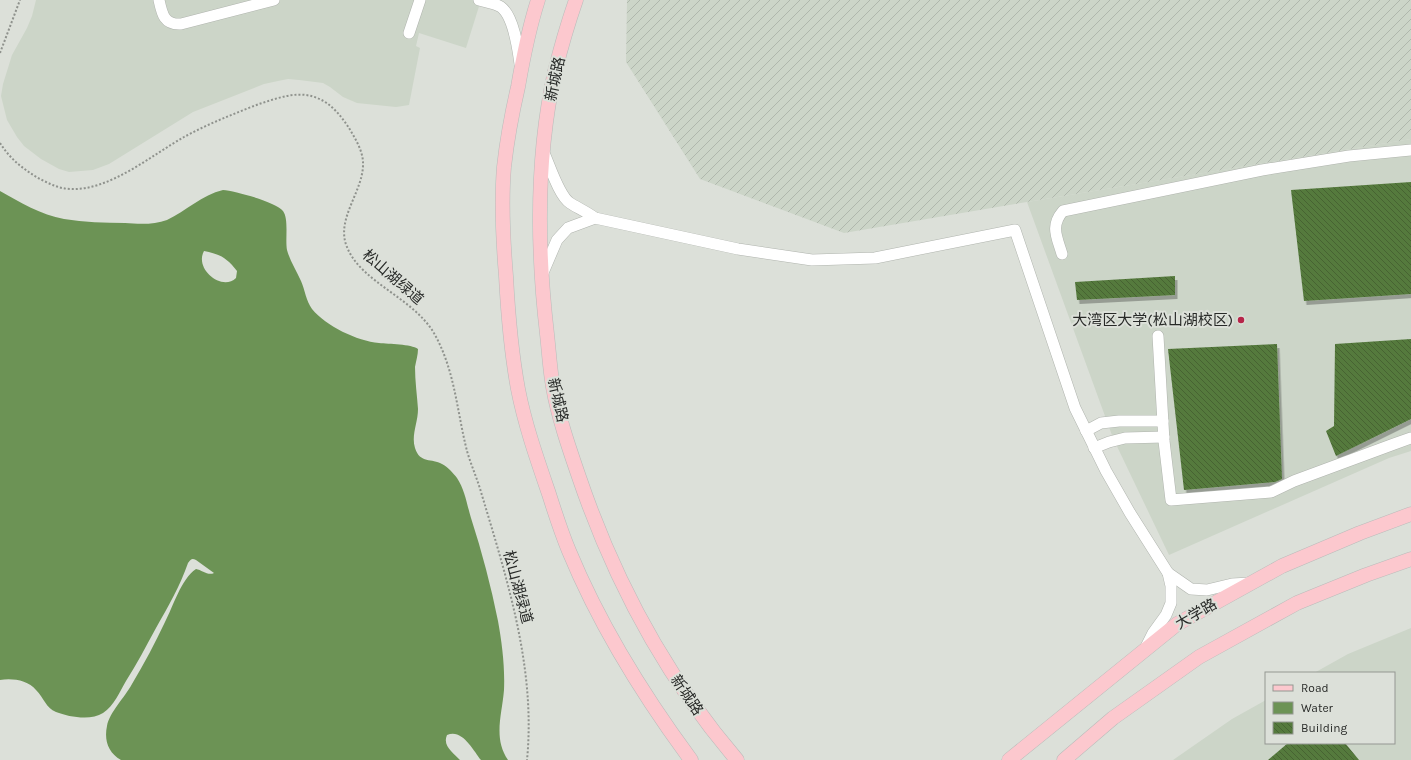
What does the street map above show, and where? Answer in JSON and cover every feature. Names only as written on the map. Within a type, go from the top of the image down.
[{"type":"main road","points":[[538,0],[527,37],[504,166],[503,229],[512,350],[519,390],[528,432],[568,550],[612,640],[632,675],[664,723],[692,760]]},
{"type":"main road","name":"新城路","points":[[576,0],[555,70],[548,115],[541,182],[540,248],[553,387],[569,447],[593,518],[622,584],[657,648],[690,702],[737,760]]},
{"type":"main road","name":"大学路","points":[[1009,760],[1177,624],[1282,566],[1360,533],[1411,514]]},
{"type":"main road","points":[[1064,760],[1113,718],[1199,657],[1297,603],[1411,558]]},
{"type":"street","points":[[158,0],[165,19],[170,23],[175,24],[274,0]]},
{"type":"street","points":[[409,33],[420,0]]},
{"type":"street","points":[[480,0],[500,7],[508,16],[514,33],[521,70]]},
{"type":"street","points":[[1062,254],[1054,227],[1057,217],[1063,211],[1262,170],[1349,156],[1411,150]]},
{"type":"street","points":[[544,153],[561,193],[569,203],[583,209],[595,218],[738,249],[812,260],[875,258],[1015,230],[1075,408],[1094,448],[1130,513],[1168,573],[1171,586],[1171,603],[1166,615],[1153,633],[1144,650]]},
{"type":"street","points":[[542,276],[557,240],[568,228],[595,218]]},
{"type":"street","points":[[1158,336],[1164,437],[1171,500],[1271,492],[1301,479],[1411,438]]},
{"type":"street","points":[[1086,432],[1101,423],[1119,421],[1163,421]]},
{"type":"street","points":[[1094,448],[1125,438],[1164,437]]},
{"type":"street","points":[[1168,573],[1191,589],[1207,590],[1232,584],[1250,583]]},
{"type":"path","points":[[0,53],[20,0]]},
{"type":"path","name":"松山湖绿道","points":[[0,143],[15,162],[34,176],[57,187],[82,189],[95,186],[121,175],[186,136],[221,119],[281,97],[306,95],[317,98],[325,102],[340,116],[354,137],[363,160],[361,175],[344,228],[344,239],[347,248],[351,255],[366,272],[416,310],[423,318],[435,335],[453,381],[467,450],[482,497],[519,630],[528,690],[527,760]]},
{"type":"shaded area","points":[[36,0],[481,0],[466,48],[419,33],[416,46],[420,48],[409,105],[396,107],[357,103],[343,97],[323,83],[288,79],[264,84],[193,112],[109,164],[93,170],[69,172],[59,169],[41,159],[24,146],[7,120],[1,96],[12,55],[27,28]]},
{"type":"shaded area","points":[[627,0],[1411,0],[1411,139],[844,233],[700,179],[626,62]]},
{"type":"shaded area","name":"大湾区大学(松山湖校区)","points":[[1411,139],[1411,451],[1389,458],[1169,555],[1113,438],[1027,202]]},
{"type":"shaded area","points":[[1411,628],[1411,760],[1173,760],[1232,719],[1265,701],[1265,744],[1395,744],[1395,672],[1316,672],[1348,654]]},
{"type":"water","points":[[223,190],[236,192],[272,204],[283,211],[286,219],[286,245],[290,258],[301,281],[310,306],[325,321],[342,332],[370,342],[405,345],[418,349],[415,367],[418,414],[414,434],[415,448],[417,453],[423,459],[438,462],[450,470],[460,483],[466,498],[486,569],[499,629],[503,655],[504,681],[500,735],[503,752],[508,760],[481,760],[467,741],[458,735],[452,734],[447,735],[446,743],[449,749],[460,760],[121,760],[113,754],[108,746],[106,731],[108,721],[145,661],[186,579],[196,569],[207,573],[214,573],[193,559],[188,563],[169,604],[138,662],[116,698],[103,713],[86,718],[61,714],[50,708],[39,693],[29,684],[10,679],[0,680],[0,191],[31,208],[55,217],[87,222],[141,224],[157,223],[167,220],[215,192]],"holes":[[[204,251],[223,257],[230,263],[237,271],[236,278],[230,282],[224,282],[211,276],[206,271],[202,258]]]},
{"type":"building","points":[[1411,182],[1411,294],[1304,301],[1291,190]]},
{"type":"building","points":[[1175,276],[1175,295],[1077,300],[1075,282]]},
{"type":"building","points":[[1411,339],[1411,419],[1336,456],[1326,431],[1334,426],[1335,344]]},
{"type":"building","points":[[1277,344],[1282,479],[1275,482],[1184,490],[1168,349]]},
{"type":"building","points":[[1287,744],[1346,744],[1359,760],[1268,760]]},
{"type":"place","name":"大湾区大学(松山湖校区)","points":[[1241,320]]}]
